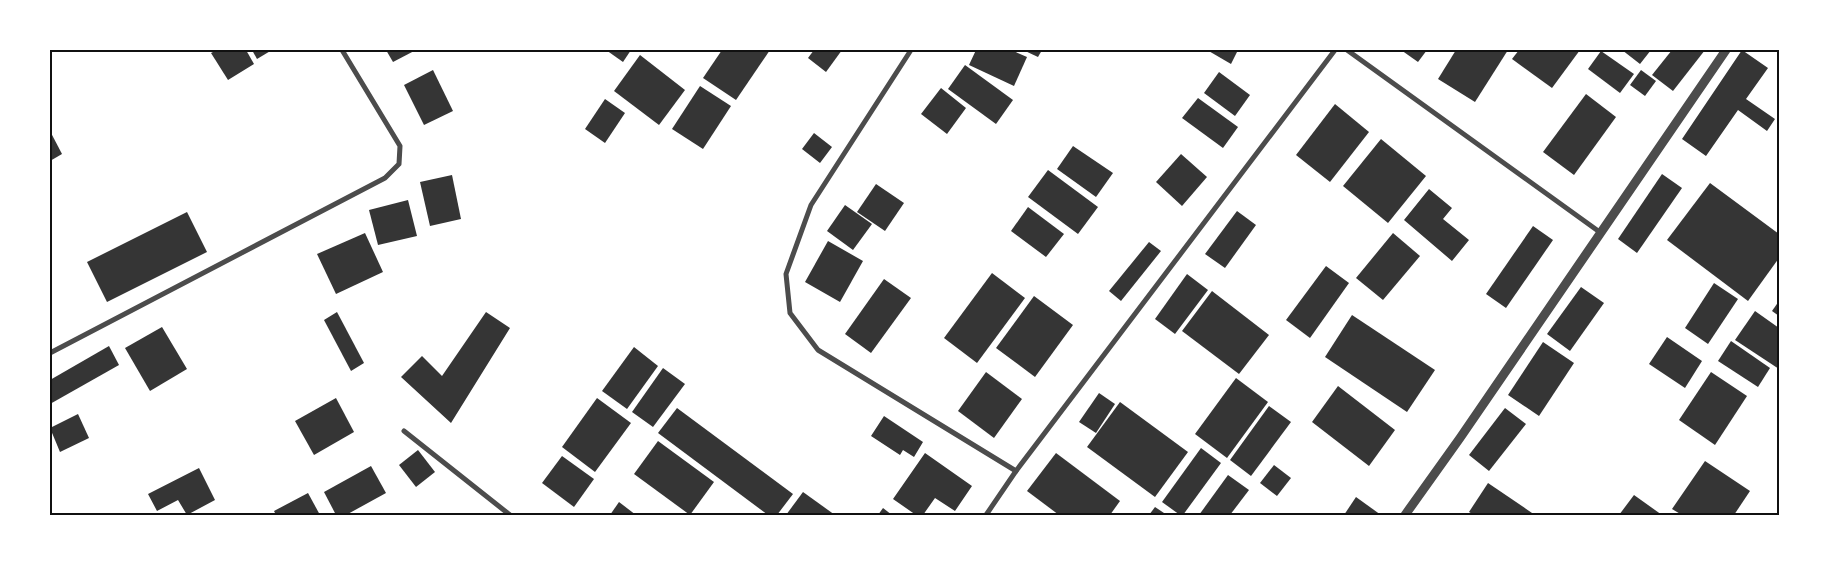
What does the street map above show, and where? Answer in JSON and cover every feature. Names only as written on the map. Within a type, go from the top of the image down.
[{"type":"street","points":[[50,353],[385,178],[399,164],[400,146],[342,50]]},
{"type":"street","points":[[911,50],[811,205],[786,274],[790,313],[818,350],[1016,471]]},
{"type":"street","points":[[986,515],[1016,471],[1334,50]]},
{"type":"street","points":[[1347,50],[1600,233]]},
{"type":"street","points":[[1405,515],[1460,438],[1726,50]]},
{"type":"street","points":[[404,432],[510,515]]},
{"type":"building","points":[[217,50],[246,50],[254,64],[228,80],[211,53]]},
{"type":"building","points":[[252,50],[272,50],[257,59]]},
{"type":"building","points":[[386,50],[416,50],[393,62]]},
{"type":"building","points":[[606,50],[631,50],[623,62]]},
{"type":"building","points":[[722,50],[770,50],[736,100],[703,78]]},
{"type":"building","points":[[814,50],[842,50],[826,72],[808,58]]},
{"type":"building","points":[[976,50],[1011,50],[1027,57],[1014,86],[969,65]]},
{"type":"building","points":[[1023,50],[1042,50],[1038,57]]},
{"type":"building","points":[[1207,50],[1238,50],[1231,64]]},
{"type":"building","points":[[1401,50],[1427,50],[1418,62]]},
{"type":"building","points":[[1456,50],[1508,50],[1475,102],[1438,79]]},
{"type":"building","points":[[1519,50],[1580,50],[1552,88],[1512,59]]},
{"type":"building","points":[[1622,50],[1651,50],[1640,64]]},
{"type":"building","points":[[1672,50],[1705,50],[1673,91],[1652,75]]},
{"type":"building","points":[[1742,50],[1768,68],[1746,99],[1775,119],[1767,131],[1738,110],[1706,156],[1682,139]]},
{"type":"building","points":[[1601,51],[1634,74],[1620,93],[1588,69]]},
{"type":"building","points":[[640,55],[685,90],[659,125],[614,91]]},
{"type":"building","points":[[965,65],[1013,100],[996,124],[948,89]]},
{"type":"building","points":[[433,70],[453,111],[424,125],[404,85]]},
{"type":"building","points":[[1641,70],[1656,81],[1645,96],[1630,85]]},
{"type":"building","points":[[1219,72],[1250,95],[1235,116],[1204,93]]},
{"type":"building","points":[[700,86],[731,106],[703,149],[672,129]]},
{"type":"building","points":[[941,88],[966,108],[947,134],[921,114]]},
{"type":"building","points":[[1586,94],[1616,117],[1574,175],[1543,152]]},
{"type":"building","points":[[1198,98],[1238,127],[1223,148],[1182,118]]},
{"type":"building","points":[[605,99],[625,113],[605,143],[585,129]]},
{"type":"building","points":[[1335,104],[1369,132],[1330,182],[1296,155]]},
{"type":"building","points":[[50,131],[62,154],[50,161]]},
{"type":"building","points":[[814,133],[832,147],[820,163],[802,149]]},
{"type":"building","points":[[1381,139],[1426,176],[1388,223],[1343,186]]},
{"type":"building","points":[[1073,146],[1113,173],[1096,197],[1057,169]]},
{"type":"building","points":[[1181,154],[1207,177],[1182,206],[1156,182]]},
{"type":"building","points":[[1048,170],[1098,207],[1078,234],[1028,197]]},
{"type":"building","points":[[1662,174],[1682,188],[1637,253],[1618,239]]},
{"type":"building","points":[[452,175],[461,219],[430,226],[420,182]]},
{"type":"building","points":[[1710,183],[1779,234],[1779,258],[1748,301],[1667,240]]},
{"type":"building","points":[[876,184],[904,203],[885,231],[857,212]]},
{"type":"building","points":[[1429,189],[1452,208],[1443,219],[1469,240],[1452,261],[1404,220]]},
{"type":"building","points":[[408,200],[417,236],[378,245],[369,210]]},
{"type":"building","points":[[845,205],[872,224],[853,250],[827,231]]},
{"type":"building","points":[[1028,207],[1064,234],[1046,257],[1011,231]]},
{"type":"building","points":[[1237,211],[1256,225],[1225,268],[1205,254]]},
{"type":"building","points":[[187,212],[207,252],[107,302],[87,262]]},
{"type":"building","points":[[1533,226],[1553,240],[1506,308],[1486,294]]},
{"type":"building","points":[[365,233],[383,272],[336,294],[317,254]]},
{"type":"building","points":[[1393,233],[1420,256],[1383,300],[1356,278]]},
{"type":"building","points":[[828,241],[863,261],[840,302],[805,282]]},
{"type":"building","points":[[1149,242],[1161,251],[1121,301],[1109,291]]},
{"type":"building","points":[[1326,266],[1349,283],[1310,338],[1286,320]]},
{"type":"building","points":[[992,273],[1025,298],[977,363],[944,338]]},
{"type":"building","points":[[1187,274],[1208,290],[1175,334],[1155,319]]},
{"type":"building","points":[[884,279],[911,298],[871,353],[845,334]]},
{"type":"building","points":[[1714,283],[1738,299],[1708,344],[1685,328]]},
{"type":"building","points":[[1581,287],[1604,303],[1570,351],[1547,334]]},
{"type":"building","points":[[1212,291],[1269,335],[1239,374],[1182,331]]},
{"type":"building","points":[[1034,296],[1073,325],[1035,377],[996,348]]},
{"type":"building","points":[[1779,301],[1779,316],[1772,311]]},
{"type":"building","points":[[1755,311],[1779,328],[1779,369],[1735,340]]},
{"type":"building","points":[[337,312],[364,363],[351,371],[324,320]]},
{"type":"building","points":[[486,312],[510,328],[451,423],[401,377],[422,356],[442,376]]},
{"type":"building","points":[[1352,315],[1435,370],[1407,412],[1325,357]]},
{"type":"building","points":[[162,327],[187,369],[150,391],[125,348]]},
{"type":"building","points":[[1667,337],[1702,361],[1685,388],[1649,364]]},
{"type":"building","points":[[1731,341],[1770,368],[1758,387],[1718,361]]},
{"type":"building","points":[[1543,342],[1574,363],[1539,416],[1508,395]]},
{"type":"building","points":[[109,346],[119,365],[50,404],[50,380]]},
{"type":"building","points":[[634,347],[658,366],[627,409],[602,391]]},
{"type":"building","points":[[663,368],[685,384],[653,427],[632,412]]},
{"type":"building","points":[[986,372],[1022,399],[994,438],[958,411]]},
{"type":"building","points":[[1711,372],[1747,396],[1715,445],[1679,420]]},
{"type":"building","points":[[1236,378],[1268,402],[1227,458],[1195,434]]},
{"type":"building","points":[[1338,386],[1395,430],[1369,466],[1312,422]]},
{"type":"building","points":[[1099,393],[1115,404],[1096,433],[1079,422]]},
{"type":"building","points":[[336,398],[354,432],[314,455],[295,421]]},
{"type":"building","points":[[597,398],[631,423],[595,472],[562,447]]},
{"type":"building","points":[[1120,402],[1188,452],[1155,497],[1087,447]]},
{"type":"building","points":[[1269,406],[1291,422],[1251,476],[1230,460]]},
{"type":"building","points":[[677,408],[793,494],[777,515],[768,515],[658,433]]},
{"type":"building","points":[[1505,408],[1526,424],[1489,471],[1469,455]]},
{"type":"building","points":[[78,414],[89,438],[60,452],[50,428]]},
{"type":"building","points":[[884,416],[923,442],[914,457],[903,450],[900,455],[871,436]]},
{"type":"building","points":[[658,441],[714,482],[690,515],[634,474]]},
{"type":"building","points":[[1201,448],[1221,463],[1183,515],[1180,515],[1162,502]]},
{"type":"building","points":[[418,450],[435,472],[416,487],[399,465]]},
{"type":"building","points":[[925,453],[972,486],[955,511],[935,498],[923,515],[916,515],[893,499]]},
{"type":"building","points":[[1056,453],[1120,501],[1110,515],[1059,515],[1027,491]]},
{"type":"building","points":[[562,456],[594,479],[574,507],[542,483]]},
{"type":"building","points":[[1705,461],[1750,491],[1734,515],[1682,515],[1672,509]]},
{"type":"building","points":[[1274,465],[1291,478],[1277,496],[1260,483]]},
{"type":"building","points":[[371,466],[386,493],[346,515],[336,515],[324,492]]},
{"type":"building","points":[[199,468],[215,500],[187,515],[178,500],[157,511],[148,494]]},
{"type":"building","points":[[1228,475],[1249,490],[1230,515],[1199,515]]},
{"type":"building","points":[[1488,483],[1535,515],[1474,515],[1469,512]]},
{"type":"building","points":[[803,492],[835,515],[786,515]]},
{"type":"building","points":[[308,493],[320,515],[276,515],[274,511]]},
{"type":"building","points":[[1634,495],[1662,515],[1619,515]]},
{"type":"building","points":[[1356,497],[1381,515],[1344,515]]},
{"type":"building","points":[[619,502],[636,515],[610,515]]},
{"type":"building","points":[[1155,507],[1167,515],[1149,515]]},
{"type":"building","points":[[883,508],[892,515],[878,515]]}]
